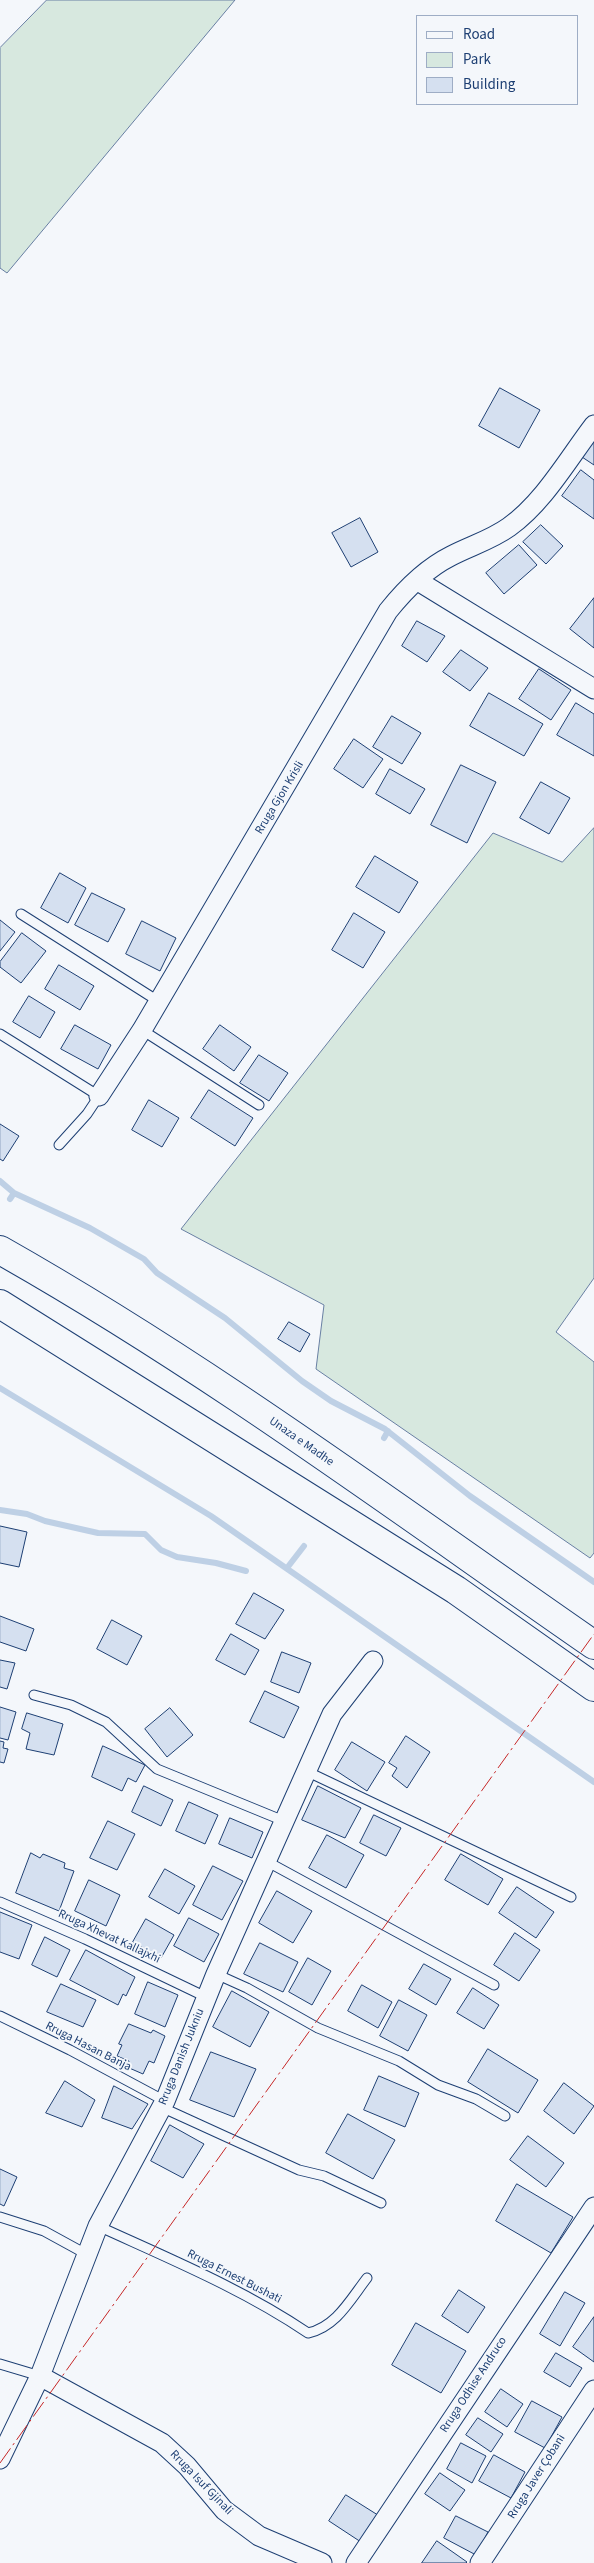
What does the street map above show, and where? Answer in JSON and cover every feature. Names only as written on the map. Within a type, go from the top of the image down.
[{"type":"highway","name":"Unaza e Madhe","points":[[0,1250],[139,1334],[234,1396],[594,1644]]},
{"type":"highway","points":[[0,1304],[456,1590],[594,1687]]},
{"type":"street","name":"Rruga Gjon Krisli","points":[[99,1096],[142,1030],[301,763],[373,636],[402,594],[449,557],[509,527],[538,500],[594,425]]},
{"type":"street","points":[[418,581],[594,689]]},
{"type":"street","name":"Rruga Danish Jukniu","points":[[0,2457],[40,2376],[98,2226],[163,2104],[206,1997],[332,1714],[373,1661]]},
{"type":"street","name":"Rruga Odhise Andruco","points":[[356,2563],[594,2207]]},
{"type":"street","name":"Rruga Isuf Gjinali","points":[[40,2376],[162,2443],[187,2466],[224,2510],[259,2536],[322,2563]]},
{"type":"street","name":"Rruga Javer Çobani","points":[[480,2563],[594,2390]]},
{"type":"lane","points":[[21,914],[158,1001]]},
{"type":"lane","points":[[142,1030],[259,1105]]},
{"type":"lane","points":[[0,1034],[99,1096],[87,1114],[59,1145]]},
{"type":"lane","points":[[34,1695],[72,1706],[106,1722],[157,1769],[284,1821]]},
{"type":"lane","points":[[306,1771],[571,1897]]},
{"type":"lane","points":[[266,1862],[494,1985]]},
{"type":"lane","name":"Rruga Xhevat Kallajxhi","points":[[0,1902],[85,1938],[206,1997]]},
{"type":"lane","points":[[216,1974],[247,1988],[318,2028],[399,2061],[438,2085],[476,2098],[505,2116]]},
{"type":"lane","name":"Rruga Hasan Banja","points":[[0,2016],[70,2050],[163,2104],[299,2170],[324,2176],[381,2202]]},
{"type":"lane","points":[[0,2216],[44,2231],[86,2254]]},
{"type":"lane","name":"Rruga Ernest Bushati","points":[[98,2226],[201,2272],[260,2302],[308,2333],[322,2330],[336,2318],[367,2278]]},
{"type":"lane","name":"Rruga Isuf Gjinali","points":[[0,2364],[40,2376]]},
{"type":"green space","points":[[47,0],[235,0],[7,273],[0,268],[0,48]]},
{"type":"green space","points":[[594,828],[594,1278],[556,1332],[594,1362],[594,1553],[590,1558],[316,1369],[324,1305],[181,1229],[493,833],[562,862]]},
{"type":"building","points":[[500,388],[540,410],[519,448],[479,426]]},
{"type":"building","points":[[594,439],[594,465],[582,457]]},
{"type":"building","points":[[581,470],[594,480],[594,519],[562,496]]},
{"type":"building","points":[[360,518],[378,552],[351,567],[332,533]]},
{"type":"building","points":[[541,525],[563,546],[546,564],[523,542]]},
{"type":"building","points":[[519,545],[537,565],[504,594],[486,573]]},
{"type":"building","points":[[594,598],[594,648],[570,629]]},
{"type":"building","points":[[417,621],[445,636],[427,662],[402,646]]},
{"type":"building","points":[[461,650],[488,668],[470,691],[443,672]]},
{"type":"building","points":[[539,669],[571,690],[551,720],[519,699]]},
{"type":"building","points":[[489,693],[543,724],[524,756],[470,726]]},
{"type":"building","points":[[576,703],[594,714],[594,756],[557,735]]},
{"type":"building","points":[[392,716],[421,733],[402,764],[373,747]]},
{"type":"building","points":[[354,739],[383,759],[363,788],[334,769]]},
{"type":"building","points":[[461,765],[496,782],[467,843],[431,825]]},
{"type":"building","points":[[390,769],[425,789],[410,814],[376,794]]},
{"type":"building","points":[[541,782],[570,798],[549,834],[520,818]]},
{"type":"building","points":[[375,856],[418,882],[399,913],[356,887]]},
{"type":"building","points":[[60,873],[86,888],[68,923],[41,908]]},
{"type":"building","points":[[92,893],[125,909],[108,942],[75,925]]},
{"type":"building","points":[[354,913],[385,932],[363,968],[332,950]]},
{"type":"building","points":[[0,920],[15,932],[0,951]]},
{"type":"building","points":[[142,921],[176,938],[160,971],[126,954]]},
{"type":"building","points":[[22,933],[46,951],[21,983],[0,967],[0,962]]},
{"type":"building","points":[[59,965],[94,986],[80,1010],[45,989]]},
{"type":"building","points":[[29,996],[55,1012],[40,1038],[13,1022]]},
{"type":"building","points":[[75,1025],[111,1045],[98,1069],[61,1049]]},
{"type":"building","points":[[220,1025],[251,1047],[234,1071],[203,1049]]},
{"type":"building","points":[[259,1055],[288,1073],[269,1101],[240,1083]]},
{"type":"building","points":[[209,1090],[253,1118],[235,1146],[191,1118]]},
{"type":"building","points":[[149,1100],[179,1118],[162,1147],[132,1130]]},
{"type":"building","points":[[0,1124],[19,1136],[3,1161],[0,1159]]},
{"type":"building","points":[[289,1322],[310,1334],[300,1352],[278,1339]]},
{"type":"building","points":[[0,1526],[27,1532],[19,1567],[0,1563]]},
{"type":"building","points":[[254,1593],[284,1610],[265,1639],[236,1624]]},
{"type":"building","points":[[0,1616],[34,1629],[26,1651],[0,1642]]},
{"type":"building","points":[[112,1620],[142,1636],[127,1665],[97,1649]]},
{"type":"building","points":[[231,1634],[259,1650],[245,1675],[216,1660]]},
{"type":"building","points":[[282,1652],[311,1663],[299,1693],[271,1682]]},
{"type":"building","points":[[0,1660],[15,1663],[7,1689],[0,1687]]},
{"type":"building","points":[[265,1691],[299,1707],[284,1738],[250,1722]]},
{"type":"building","points":[[0,1707],[16,1712],[8,1740],[0,1738]]},
{"type":"building","points":[[170,1708],[193,1735],[167,1757],[145,1729]]},
{"type":"building","points":[[27,1713],[63,1724],[54,1755],[26,1749],[30,1733],[22,1729]]},
{"type":"building","points":[[406,1736],[430,1752],[407,1788],[392,1776],[397,1768],[389,1763]]},
{"type":"building","points":[[0,1741],[4,1742],[3,1748],[8,1749],[4,1763],[0,1762]]},
{"type":"building","points":[[352,1742],[385,1762],[367,1791],[335,1770]]},
{"type":"building","points":[[103,1746],[145,1765],[136,1782],[128,1778],[122,1791],[92,1777]]},
{"type":"building","points":[[144,1786],[173,1800],[161,1826],[132,1812]]},
{"type":"building","points":[[318,1786],[361,1808],[345,1838],[302,1820]]},
{"type":"building","points":[[189,1802],[218,1815],[205,1844],[176,1831]]},
{"type":"building","points":[[374,1815],[401,1828],[386,1856],[360,1843]]},
{"type":"building","points":[[230,1818],[263,1832],[252,1858],[219,1844]]},
{"type":"building","points":[[108,1821],[135,1834],[117,1870],[90,1858]]},
{"type":"building","points":[[327,1835],[364,1855],[346,1888],[309,1868]]},
{"type":"building","points":[[31,1853],[40,1858],[43,1854],[65,1863],[64,1868],[74,1871],[59,1911],[16,1893]]},
{"type":"building","points":[[461,1854],[503,1879],[488,1905],[445,1880]]},
{"type":"building","points":[[213,1866],[243,1881],[222,1920],[193,1905]]},
{"type":"building","points":[[165,1869],[195,1886],[179,1914],[149,1897]]},
{"type":"building","points":[[89,1880],[120,1895],[106,1926],[75,1911]]},
{"type":"building","points":[[517,1887],[554,1912],[536,1938],[499,1913]]},
{"type":"building","points":[[277,1891],[312,1911],[293,1943],[259,1923]]},
{"type":"building","points":[[0,1912],[32,1925],[19,1959],[0,1952]]},
{"type":"building","points":[[189,1918],[219,1934],[204,1962],[174,1946]]},
{"type":"building","points":[[146,1919],[174,1935],[161,1958],[133,1942]]},
{"type":"building","points":[[515,1933],[540,1950],[519,1981],[494,1965]]},
{"type":"building","points":[[45,1937],[70,1950],[57,1977],[32,1965]]},
{"type":"building","points":[[260,1943],[298,1962],[283,1992],[244,1974]]},
{"type":"building","points":[[86,1950],[135,1977],[126,1996],[123,1994],[118,2005],[70,1980]]},
{"type":"building","points":[[308,1958],[331,1971],[312,2005],[289,1992]]},
{"type":"building","points":[[424,1964],[451,1979],[436,2005],[409,1989]]},
{"type":"building","points":[[148,1982],[178,1995],[165,2027],[135,2014]]},
{"type":"building","points":[[61,1984],[96,2000],[83,2027],[47,2012]]},
{"type":"building","points":[[362,1985],[392,2002],[378,2028],[348,2011]]},
{"type":"building","points":[[473,1988],[499,2005],[484,2029],[457,2013]]},
{"type":"building","points":[[232,1991],[269,2012],[250,2047],[213,2027]]},
{"type":"building","points":[[399,2000],[427,2015],[408,2051],[380,2036]]},
{"type":"building","points":[[129,2024],[151,2033],[153,2030],[165,2036],[154,2063],[149,2061],[143,2074],[127,2067],[129,2061],[117,2056],[122,2045],[119,2044]]},
{"type":"building","points":[[488,2049],[538,2080],[518,2113],[468,2082]]},
{"type":"building","points":[[211,2052],[256,2069],[234,2117],[190,2100]]},
{"type":"building","points":[[379,2076],[419,2093],[405,2127],[364,2110]]},
{"type":"building","points":[[65,2081],[95,2100],[82,2127],[46,2113]]},
{"type":"building","points":[[564,2083],[594,2106],[574,2134],[544,2111]]},
{"type":"building","points":[[114,2086],[148,2104],[132,2129],[102,2118]]},
{"type":"building","points":[[348,2114],[395,2140],[373,2179],[326,2153]]},
{"type":"building","points":[[170,2125],[204,2144],[183,2178],[151,2161]]},
{"type":"building","points":[[528,2136],[564,2163],[546,2187],[510,2160]]},
{"type":"building","points":[[0,2169],[17,2177],[4,2206],[0,2204]]},
{"type":"building","points":[[517,2184],[573,2217],[551,2253],[496,2221]]},
{"type":"building","points":[[459,2290],[485,2307],[468,2333],[442,2316]]},
{"type":"building","points":[[565,2292],[585,2303],[560,2346],[540,2334]]},
{"type":"building","points":[[594,2317],[594,2362],[573,2347]]},
{"type":"building","points":[[416,2323],[466,2351],[441,2393],[392,2365]]},
{"type":"building","points":[[556,2353],[582,2368],[570,2387],[544,2372]]},
{"type":"building","points":[[501,2389],[523,2404],[507,2427],[485,2412]]},
{"type":"building","points":[[532,2401],[562,2417],[545,2448],[515,2432]]},
{"type":"building","points":[[478,2418],[503,2434],[491,2452],[466,2435]]},
{"type":"building","points":[[461,2443],[486,2456],[472,2483],[447,2469]]},
{"type":"building","points":[[494,2455],[525,2472],[511,2498],[479,2481]]},
{"type":"building","points":[[440,2473],[465,2490],[450,2511],[425,2494]]},
{"type":"building","points":[[346,2495],[381,2517],[364,2544],[329,2521]]},
{"type":"building","points":[[456,2516],[488,2532],[476,2555],[444,2538]]},
{"type":"building","points":[[437,2541],[467,2562],[422,2563]]},
{"type":"waterway","points":[[0,1181],[14,1193],[90,1228],[144,1259],[157,1273],[225,1318],[302,1381],[331,1401],[385,1429],[470,1496],[594,1582]]},
{"type":"waterway","points":[[10,1199],[14,1193]]},
{"type":"waterway","points":[[0,1388],[211,1516],[594,1782]]},
{"type":"waterway","points":[[384,1438],[388,1431]]},
{"type":"waterway","points":[[0,1510],[27,1514],[45,1521],[98,1533],[145,1534],[161,1550],[177,1557],[216,1563],[246,1571]]},
{"type":"waterway","points":[[287,1568],[304,1546]]},
{"type":"power","points":[[0,2463],[594,1634]]}]
